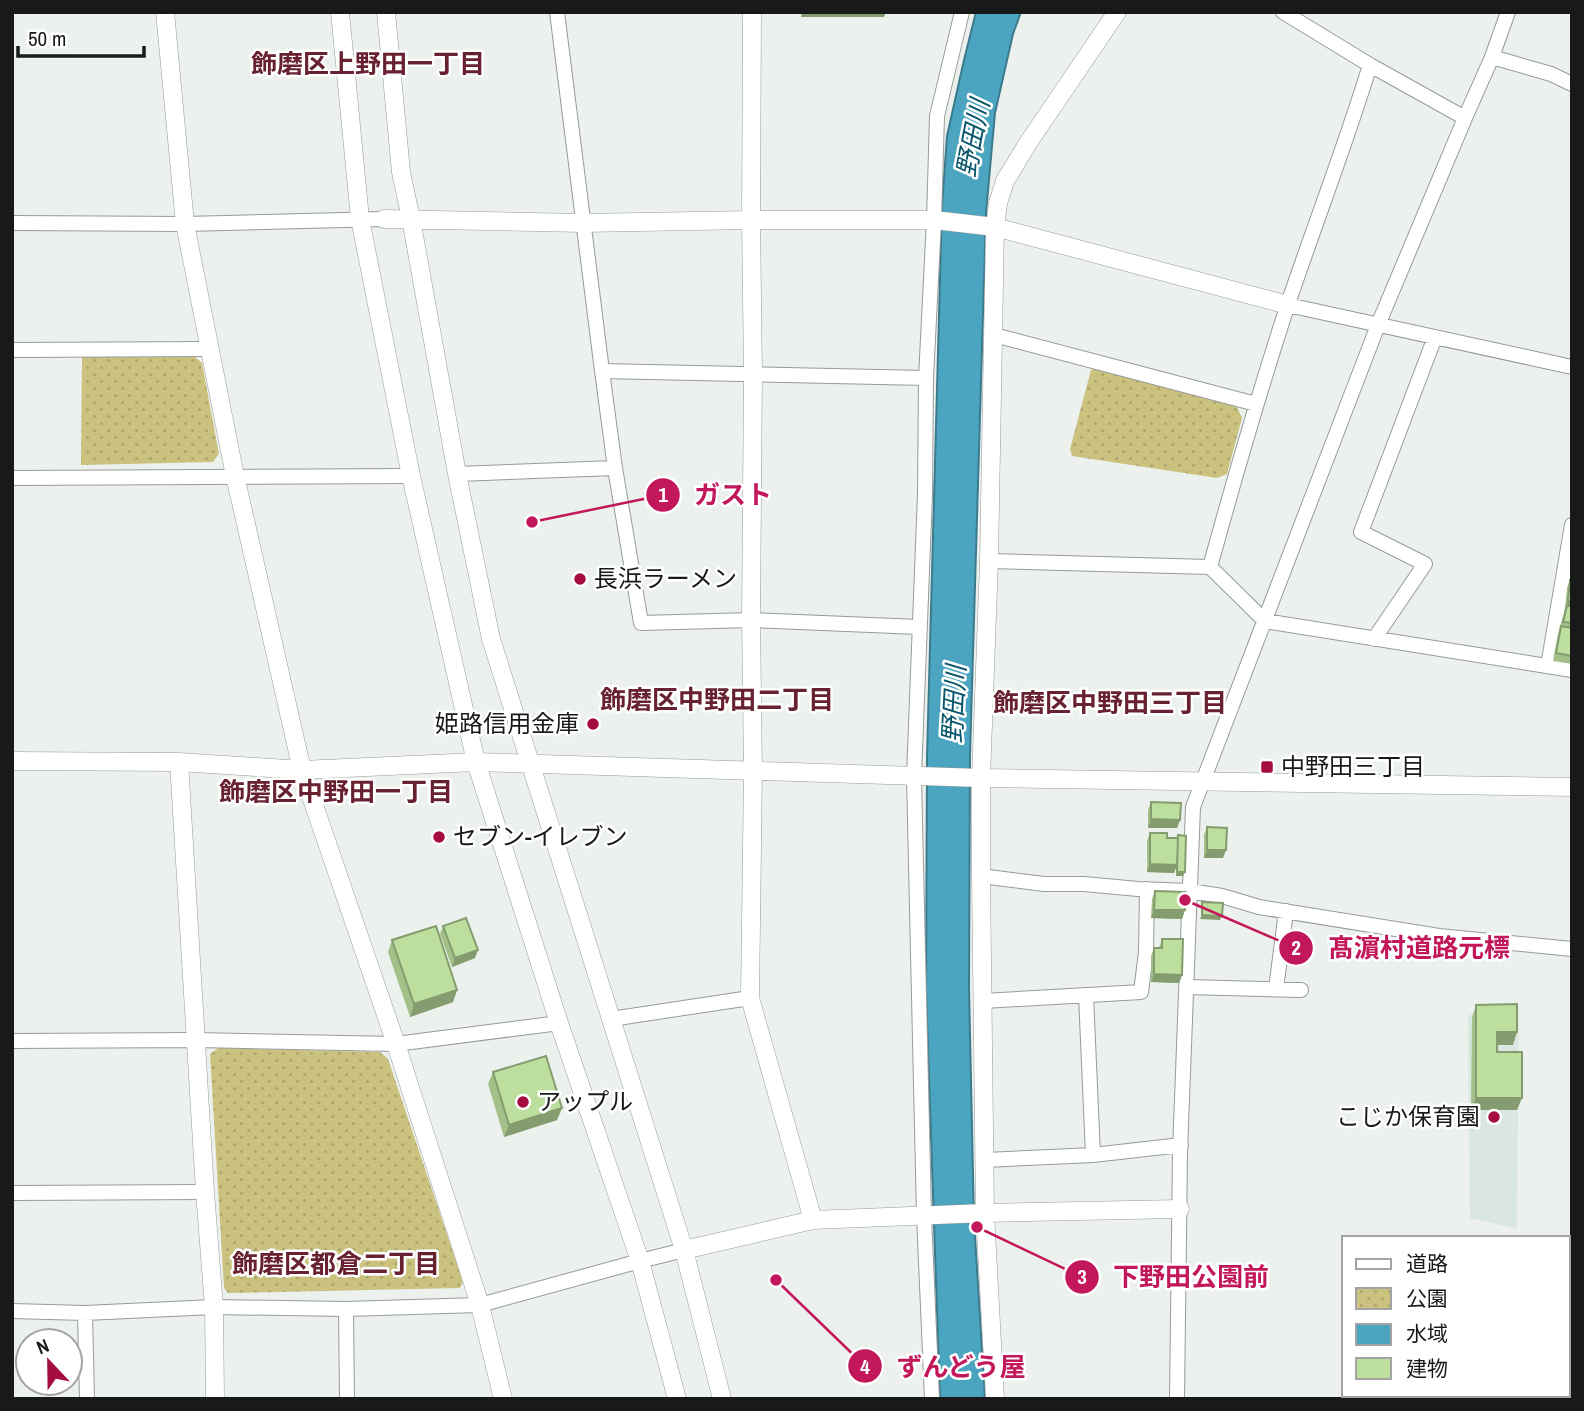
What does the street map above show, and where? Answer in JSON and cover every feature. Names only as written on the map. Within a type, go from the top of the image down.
[{"type":"street","points":[[164,12],[185,224],[235,476],[302,770],[396,1044],[480,1305],[503,1399]]},
{"type":"street","points":[[340,12],[359,219],[411,476],[476,762],[559,1023],[640,1261],[677,1399]]},
{"type":"street","points":[[386,12],[401,172],[457,474],[491,639],[684,1250],[723,1399]]},
{"type":"street","points":[[557,12],[615,468],[641,623],[751,620],[919,627]]},
{"type":"street","points":[[752,12],[751,220],[754,374],[750,998],[813,1220]]},
{"type":"street","points":[[932,1399],[924,1216],[914,776],[937,116],[962,12]]},
{"type":"street","points":[[995,1399],[985,1213],[981,778],[989,561],[995,227],[998,203],[1006,181],[1117,12]]},
{"type":"street","points":[[1283,12],[1465,118]]},
{"type":"street","points":[[1177,1399],[1181,1145],[1193,807],[1378,325],[1492,57],[1507,12]]},
{"type":"street","points":[[1492,57],[1551,74],[1572,84]]},
{"type":"street","points":[[1209,567],[1256,404],[1352,126],[1370,65]]},
{"type":"street","points":[[12,223],[185,224],[359,219],[583,223],[934,220],[995,227],[1288,305],[1572,367]]},
{"type":"street","points":[[994,335],[1256,404]]},
{"type":"street","points":[[1374,639],[1425,564],[1361,532],[1435,337]]},
{"type":"street","points":[[12,350],[210,349]]},
{"type":"street","points":[[602,370],[926,378]]},
{"type":"street","points":[[457,474],[615,468]]},
{"type":"street","points":[[12,478],[411,476]]},
{"type":"street","points":[[1548,666],[1567,581],[1572,525]]},
{"type":"street","points":[[989,561],[1209,567],[1265,621],[1572,670]]},
{"type":"street","points":[[12,761],[179,762],[302,770],[476,762],[981,778],[1572,787]]},
{"type":"street","points":[[179,762],[214,1307],[215,1399]]},
{"type":"street","points":[[981,876],[1044,884],[1190,891],[1222,896],[1259,907],[1440,936],[1572,949]]},
{"type":"street","points":[[983,1001],[1142,992],[1147,889]]},
{"type":"street","points":[[1276,989],[1286,911]]},
{"type":"street","points":[[1187,987],[1301,990]]},
{"type":"street","points":[[1086,995],[1093,1154]]},
{"type":"street","points":[[611,1019],[750,998]]},
{"type":"street","points":[[12,1041],[197,1040],[396,1044],[559,1023]]},
{"type":"street","points":[[985,1160],[1093,1154],[1181,1145]]},
{"type":"street","points":[[12,1193],[205,1192]]},
{"type":"street","points":[[12,1311],[85,1313],[214,1307],[346,1309],[480,1305],[640,1261],[813,1220],[1180,1209]]},
{"type":"street","points":[[346,1309],[347,1399]]},
{"type":"street","points":[[85,1313],[87,1399]]},
{"type":"shaded area","name":"こじか保育園","points":[[1468,1015],[1519,1015],[1517,1229],[1470,1218]]},
{"type":"green space","points":[[194,356],[202,363],[219,454],[213,462],[81,465],[82,357]]},
{"type":"green space","points":[[1097,368],[1237,407],[1242,418],[1227,474],[1217,478],[1072,456],[1070,449],[1091,370]]},
{"type":"green space","points":[[218,1048],[380,1052],[388,1059],[463,1282],[460,1288],[228,1293],[224,1288],[210,1054]]},
{"type":"water","name":"野田川","points":[[976,12],[1021,12],[1013,34],[995,113],[986,213],[970,755],[969,988],[974,1220],[985,1399],[940,1399],[926,990],[927,756],[942,206],[947,136]]},
{"type":"building","points":[[1570,580],[1572,601],[1568,601]]},
{"type":"building","points":[[1567,606],[1572,606],[1572,623],[1563,622]]},
{"type":"building","points":[[1561,626],[1572,628],[1572,656],[1556,653]]},
{"type":"building","points":[[1151,802],[1181,803],[1180,820],[1151,819]]},
{"type":"building","points":[[1207,827],[1227,828],[1226,850],[1207,850]]},
{"type":"building","points":[[1150,833],[1167,833],[1167,838],[1178,838],[1177,865],[1150,864]]},
{"type":"building","points":[[1178,835],[1186,836],[1185,872],[1177,872]]},
{"type":"building","points":[[1155,891],[1186,892],[1185,910],[1154,910]]},
{"type":"building","points":[[1202,902],[1223,903],[1222,916],[1202,915]]},
{"type":"building","points":[[466,918],[478,950],[455,958],[443,926]]},
{"type":"building","points":[[436,926],[457,990],[414,1004],[392,940]]},
{"type":"building","points":[[1162,939],[1183,939],[1182,975],[1154,974],[1154,948],[1162,948]]},
{"type":"building","points":[[1517,1004],[1517,1032],[1497,1032],[1497,1052],[1522,1052],[1522,1098],[1476,1098],[1476,1005]]},
{"type":"building","name":"アップル","points":[[546,1056],[562,1108],[509,1125],[493,1072]]},
{"type":"place","name":"ガスト","points":[[532,522]]},
{"type":"place","name":"長浜ラーメン","points":[[580,579]]},
{"type":"place","name":"姫路信用金庫","points":[[593,724]]},
{"type":"place","name":"中野田三丁目","points":[[1267,767]]},
{"type":"place","name":"セブン-イレブン","points":[[439,837]]},
{"type":"place","name":"髙濵村道路元標","points":[[1185,900]]},
{"type":"place","name":"アップル","points":[[523,1102]]},
{"type":"place","name":"こじか保育園","points":[[1494,1117]]},
{"type":"place","name":"下野田公園前","points":[[977,1227]]},
{"type":"place","name":"ずんどう屋","points":[[776,1280]]},
{"type":"district","name":"飾磨区上野田一丁目","points":[[368,64]]},
{"type":"district","name":"飾磨区中野田二丁目","points":[[717,700]]},
{"type":"district","name":"飾磨区中野田三丁目","points":[[1110,703]]},
{"type":"district","name":"飾磨区中野田一丁目","points":[[336,792]]},
{"type":"district","name":"飾磨区都倉二丁目","points":[[336,1264]]}]
